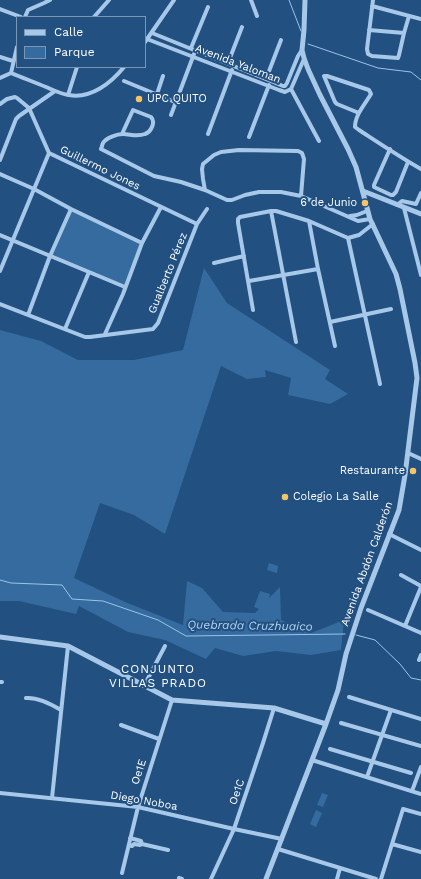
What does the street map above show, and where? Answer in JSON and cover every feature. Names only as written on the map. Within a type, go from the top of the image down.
[{"type":"street","points":[[25,16],[28,10],[50,0]]},
{"type":"street","points":[[95,16],[109,0]]},
{"type":"street","points":[[146,40],[174,0]]},
{"type":"street","points":[[251,0],[257,16]]},
{"type":"street","name":"Avenida Abdón Calderón","points":[[266,879],[326,724],[338,690],[346,654],[361,608],[399,510],[408,453],[417,378],[396,274],[367,211],[356,167],[304,59],[302,50],[305,0]]},
{"type":"street","points":[[373,0],[367,52],[372,56],[398,58],[408,16]]},
{"type":"street","points":[[372,6],[421,19]]},
{"type":"street","points":[[171,115],[193,56],[193,49],[208,7]]},
{"type":"street","points":[[0,9],[18,16]]},
{"type":"street","points":[[228,63],[242,26]]},
{"type":"street","points":[[369,30],[404,33]]},
{"type":"street","name":"Avenida Yaloman","points":[[152,33],[283,86],[286,85],[302,50]]},
{"type":"street","name":"Avenida Yaloman","points":[[146,40],[193,56],[231,72],[286,92],[291,89],[304,59]]},
{"type":"street","points":[[266,79],[281,40]]},
{"type":"street","points":[[11,73],[16,52]]},
{"type":"street","points":[[0,57],[14,61]]},
{"type":"street","points":[[208,134],[234,66]]},
{"type":"street","points":[[68,95],[77,68]]},
{"type":"street","points":[[0,78],[11,73],[55,91],[68,95],[82,95],[105,86],[115,78],[123,68]]},
{"type":"street","points":[[156,94],[163,76]]},
{"type":"street","points":[[359,113],[335,102],[324,76],[369,90],[371,94],[359,113],[355,127],[421,169]]},
{"type":"street","points":[[250,137],[271,80]]},
{"type":"street","points":[[124,81],[175,102]]},
{"type":"street","points":[[291,89],[318,141]]},
{"type":"street","points":[[0,160],[16,119],[29,108],[55,91]]},
{"type":"street","points":[[0,104],[7,99],[15,97],[29,108]]},
{"type":"street","name":"Guillermo Jones","points":[[29,108],[49,153],[197,224]]},
{"type":"street","points":[[122,134],[133,110],[153,118],[154,122],[150,131],[146,134],[135,136],[122,134],[110,138],[104,142],[101,149],[154,176],[181,182],[205,190],[230,201],[245,195],[259,192],[280,192],[301,196],[360,221],[371,221]]},
{"type":"street","points":[[390,149],[374,187],[393,195],[396,192],[408,162]]},
{"type":"street","points":[[205,190],[202,169],[203,164],[214,155],[221,152],[239,150],[298,151],[302,153],[304,159],[301,196]]},
{"type":"street","points":[[0,271],[49,153]]},
{"type":"street","points":[[0,174],[34,189],[71,209],[142,243]]},
{"type":"street","points":[[363,191],[421,214]]},
{"type":"street","points":[[397,205],[402,201],[416,204],[421,193]]},
{"type":"street","points":[[105,334],[126,287],[142,243],[160,207]]},
{"type":"street","points":[[404,208],[421,274]]},
{"type":"street","points":[[28,315],[50,256],[71,209]]},
{"type":"street","name":"Gualberto Pérez","points":[[0,304],[85,337],[153,329],[156,327],[197,224],[207,209]]},
{"type":"street","points":[[253,310],[238,219],[242,216],[271,210],[309,221],[348,238],[359,235],[371,221]]},
{"type":"street","points":[[271,210],[296,342]]},
{"type":"street","points":[[350,216],[357,216],[367,211]]},
{"type":"street","points":[[309,221],[335,346]]},
{"type":"street","points":[[0,234],[126,287]]},
{"type":"street","points":[[348,238],[380,384]]},
{"type":"street","points":[[214,263],[244,256]]},
{"type":"street","points":[[249,281],[318,269]]},
{"type":"street","points":[[65,329],[88,272]]},
{"type":"street","points":[[330,322],[391,309]]},
{"type":"street","points":[[408,453],[421,459]]},
{"type":"street","points":[[389,534],[421,550]]},
{"type":"street","points":[[401,575],[421,586],[405,626]]},
{"type":"street","points":[[368,610],[421,633]]},
{"type":"street","points":[[0,637],[68,646],[172,700],[274,708],[326,724]]},
{"type":"street","points":[[52,798],[68,646]]},
{"type":"street","points":[[144,686],[165,646]]},
{"type":"street","points":[[26,698],[31,697],[38,699],[61,710]]},
{"type":"street","points":[[349,697],[421,719]]},
{"type":"street","name":"Oe1E","points":[[122,873],[138,807],[172,700]]},
{"type":"street","name":"Oe1C","points":[[211,879],[234,830],[274,708]]},
{"type":"street","points":[[367,777],[391,710]]},
{"type":"street","points":[[341,723],[421,746]]},
{"type":"street","points":[[121,725],[159,739]]},
{"type":"street","points":[[330,749],[411,773]]},
{"type":"street","points":[[312,760],[421,794]]},
{"type":"street","points":[[412,791],[421,767]]},
{"type":"street","name":"Diego Noboa","points":[[0,793],[138,807],[234,830],[282,839]]},
{"type":"street","points":[[381,879],[403,809],[421,814]]},
{"type":"street","points":[[130,838],[141,841],[142,844]]},
{"type":"street","points":[[128,845],[132,846],[134,844],[142,844],[168,850]]},
{"type":"street","points":[[392,844],[421,852]]},
{"type":"street","points":[[278,848],[376,879]]},
{"type":"street","points":[[337,879],[340,868]]},
{"type":"green space","points":[[71,209],[142,243],[125,285],[50,256]]},
{"type":"green space","points":[[204,268],[227,303],[330,370],[325,379],[348,394],[330,404],[288,395],[291,378],[265,370],[266,377],[247,379],[221,366],[165,534],[134,515],[100,503],[74,578],[125,602],[183,625],[187,581],[202,588],[223,612],[255,613],[259,609],[254,607],[260,591],[270,594],[269,598],[280,587],[281,620],[311,633],[344,620],[341,650],[311,655],[276,651],[243,656],[215,648],[206,659],[165,640],[128,632],[79,606],[76,614],[19,601],[0,601],[0,330],[41,341],[78,360],[134,360],[183,350]]},
{"type":"green space","points":[[269,563],[278,566],[277,573],[267,570]]},
{"type":"green space","points":[[322,793],[328,795],[323,807],[317,805]]},
{"type":"green space","points":[[316,810],[322,813],[316,827],[310,824]]},
{"type":"waterway","points":[[289,0],[301,31]]},
{"type":"waterway","points":[[308,44],[378,68],[411,72],[421,80]]},
{"type":"waterway","name":"Quebrada Cruzhuaico","points":[[0,580],[11,583],[62,585],[72,599],[103,601],[158,620],[186,636],[345,634]]},
{"type":"waterway","name":"Quebrada Cruzhuaico","points":[[356,635],[375,640],[400,664],[411,678],[421,680]]},
{"type":"place","name":"UPC QUITO","points":[[139,99]]},
{"type":"place","name":"6 de Junio","points":[[365,203]]},
{"type":"place","name":"Restaurante","points":[[413,471]]},
{"type":"place","name":"Colegio La Salle","points":[[285,497]]},
{"type":"district","name":"CONJUNTO VILLAS PRADO","points":[[158,676]]}]
